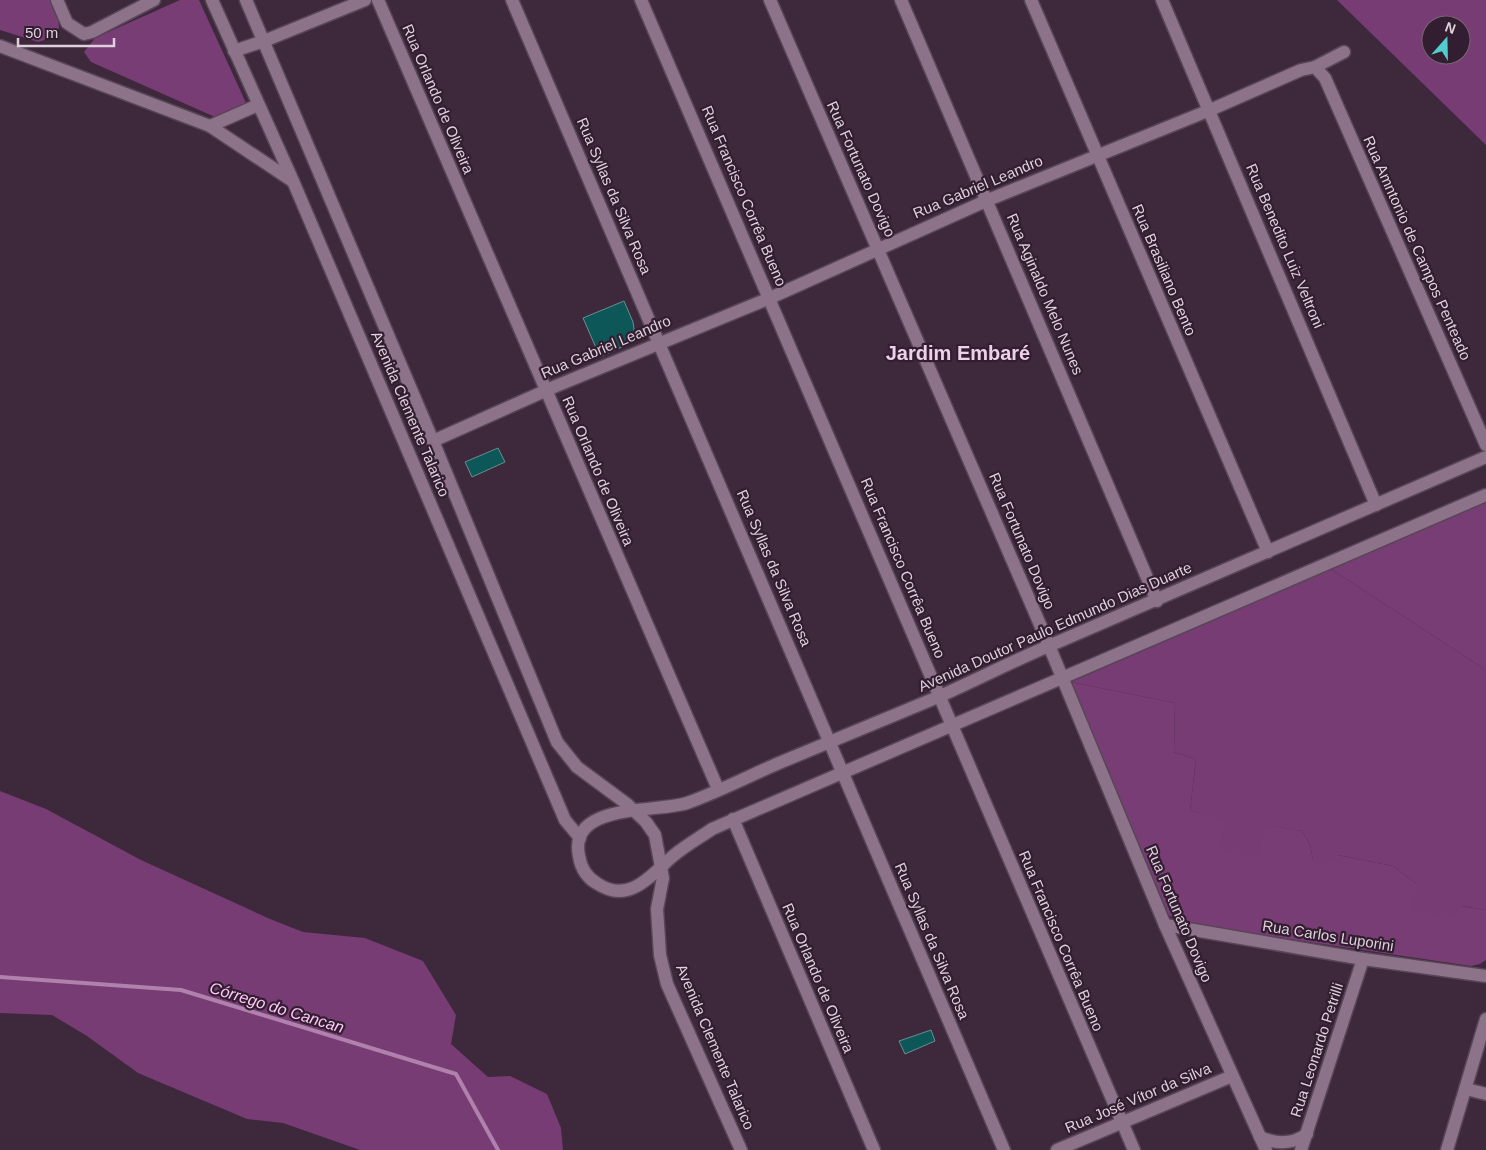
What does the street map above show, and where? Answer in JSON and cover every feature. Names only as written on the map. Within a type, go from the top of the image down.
[{"type":"street","points":[[57,0],[67,23],[84,34],[92,32],[154,0]]},
{"type":"street","name":"Avenida Clemente Talarico","points":[[212,0],[293,181],[565,820],[580,838]]},
{"type":"street","name":"Avenida Clemente Talarico","points":[[246,0],[433,441],[557,742],[576,767],[633,810],[646,822],[655,835],[663,878],[657,909],[660,955],[668,984],[741,1150]]},
{"type":"street","points":[[234,51],[264,42],[365,0]]},
{"type":"street","name":"Rua Orlando de Oliveira","points":[[378,0],[718,789]]},
{"type":"street","name":"Rua Syllas da Silva Rosa","points":[[512,0],[1004,1150]]},
{"type":"street","name":"Rua Francisco Corrêa Bueno","points":[[641,0],[940,696],[950,726],[1134,1150]]},
{"type":"street","name":"Rua Fortunato Dovigo","points":[[770,0],[1049,646],[1061,680],[1165,925],[1266,1150]]},
{"type":"street","name":"Rua Aginaldo Melo Nunes","points":[[901,0],[988,200],[1157,601]]},
{"type":"street","name":"Rua Brasiliano Bento","points":[[1031,0],[1268,552]]},
{"type":"street","name":"Rua Benedito Luiz Veltroni","points":[[1162,0],[1376,505]]},
{"type":"street","points":[[0,46],[210,126],[293,181]]},
{"type":"street","name":"Rua Gabriel Leandro","points":[[433,441],[546,390],[770,298],[988,200],[1096,154],[1210,110],[1301,70],[1315,67],[1344,52]]},
{"type":"street","name":"Rua Amntonio de Campos Penteado","points":[[1315,67],[1325,78],[1486,445]]},
{"type":"street","points":[[210,126],[258,105]]},
{"type":"street","name":"Avenida Doutor Paulo Edmundo Dias Duarte","points":[[633,810],[663,808],[686,803],[940,696],[1049,646],[1157,601],[1486,457]]},
{"type":"street","points":[[633,810],[608,814],[600,818],[584,831],[580,838],[578,848],[581,864],[589,879],[603,888],[620,890],[636,886],[651,878],[660,867],[712,829],[733,819],[842,771],[1061,680],[1486,495]]},
{"type":"street","name":"Rua Orlando de Oliveira","points":[[733,819],[874,1150]]},
{"type":"street","name":"Rua Carlos Luporini","points":[[1165,925],[1362,959],[1486,976]]},
{"type":"street","name":"Rua Leonardo Petrilli","points":[[1302,1150],[1362,959]]},
{"type":"street","points":[[1447,1150],[1486,1019]]},
{"type":"street","name":"Rua José Vítor da Silva","points":[[1057,1150],[1121,1121],[1232,1076]]},
{"type":"street","points":[[1466,1089],[1486,1094]]},
{"type":"street","points":[[1260,1137],[1279,1143],[1299,1139],[1307,1134]]},
{"type":"shaded area","points":[[0,0],[51,0],[58,15],[59,28],[48,39],[38,42],[0,30]]},
{"type":"shaded area","points":[[180,0],[199,0],[246,103],[215,117],[91,62],[84,52],[95,38]]},
{"type":"shaded area","points":[[1337,0],[1486,0],[1486,145]]},
{"type":"shaded area","points":[[1486,500],[1486,670],[1331,569]]},
{"type":"shaded area","points":[[1331,569],[1486,670],[1486,910],[1462,906],[1446,918],[1414,909],[1417,884],[1393,866],[1337,855],[1325,864],[1313,860],[1310,845],[1302,831],[1266,825],[1258,858],[1220,850],[1226,819],[1190,811],[1196,759],[1174,752],[1175,703],[1071,682]]},
{"type":"shaded area","points":[[1071,682],[1175,703],[1174,752],[1196,759],[1190,811],[1302,831],[1310,845],[1313,860],[1337,855],[1393,866],[1417,884],[1461,906],[1486,910],[1486,960],[1471,966],[1187,924],[1170,916],[1162,907]]},
{"type":"shaded area","points":[[0,791],[46,809],[141,860],[270,919],[303,932],[365,938],[423,961],[456,1015],[451,1044],[488,1077],[510,1076],[547,1094],[561,1128],[563,1150],[360,1150],[283,1123],[247,1119],[138,1073],[87,1036],[52,1015],[0,1013]]},
{"type":"building","points":[[624,301],[633,322],[635,336],[626,345],[600,357],[583,318]]},
{"type":"building","points":[[498,448],[505,462],[472,477],[465,462]]},
{"type":"building","points":[[931,1030],[935,1041],[905,1054],[899,1041]]},
{"type":"waterway","name":"Córrego do Cancan","points":[[0,977],[181,990],[456,1074],[498,1150]]},
{"type":"district","name":"Jardim Embaré","points":[[958,353]]}]
